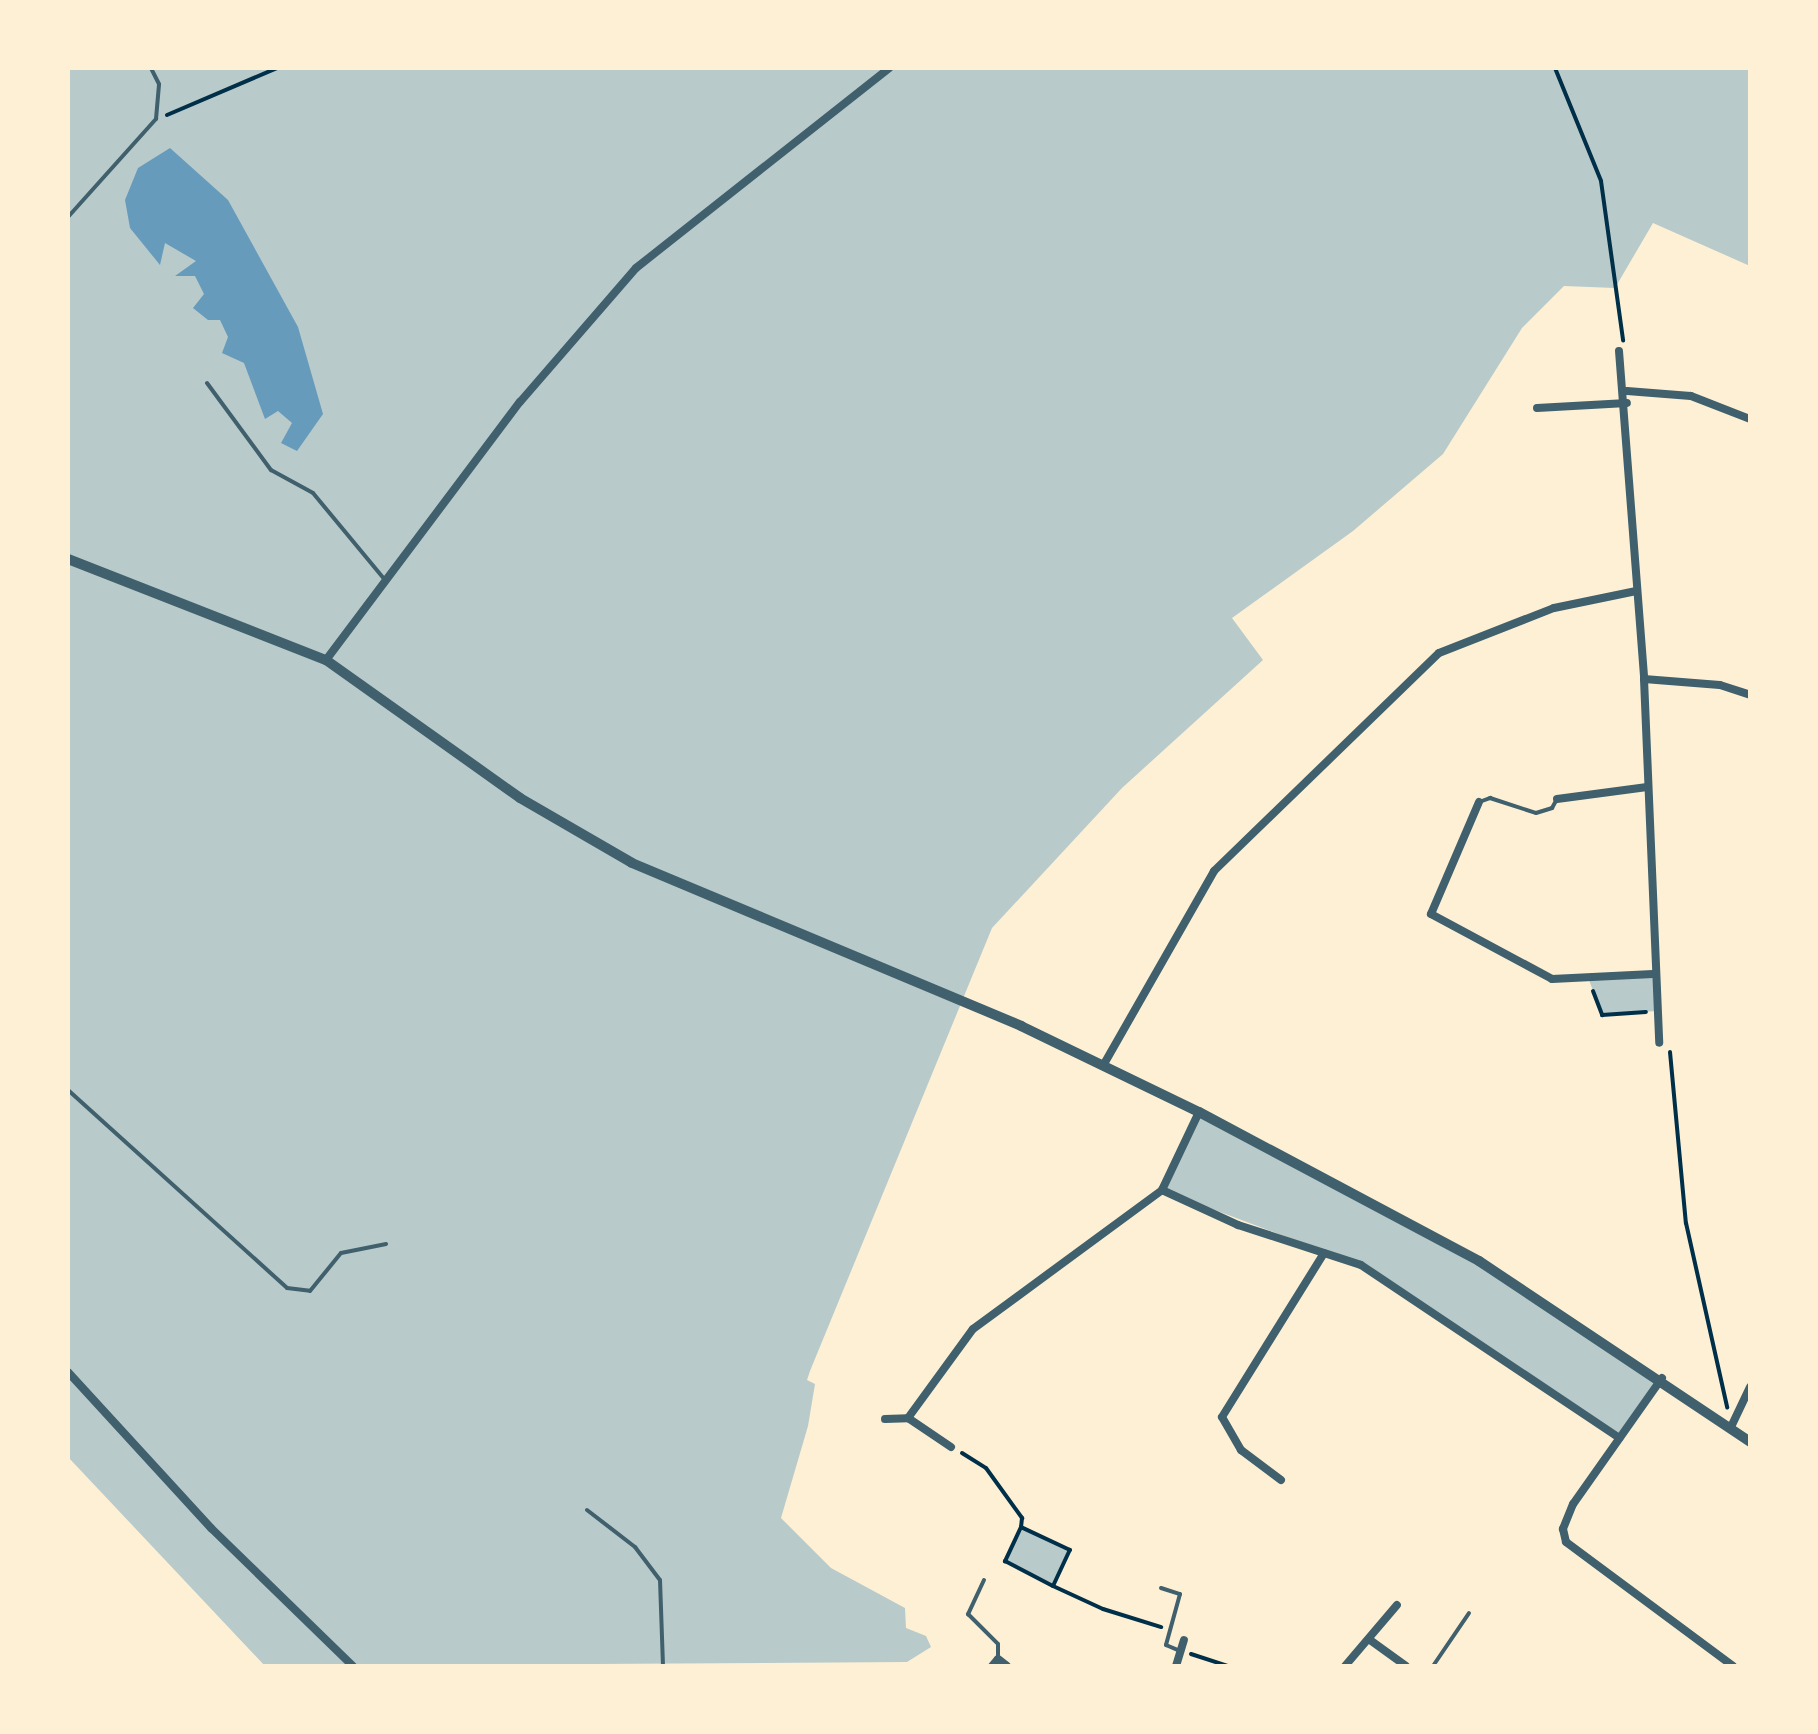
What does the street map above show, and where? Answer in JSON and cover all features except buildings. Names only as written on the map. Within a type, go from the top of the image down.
[{"type":"street","points":[[326,660],[520,402],[636,268],[890,68]]},
{"type":"street","points":[[1619,351],[1627,391],[1644,679],[1653,974],[1659,1043]]},
{"type":"street","points":[[1627,391],[1690,396],[1750,419]]},
{"type":"street","points":[[1536,408],[1627,404]]},
{"type":"street","points":[[68,559],[326,660],[520,798],[618,856],[1104,1064],[1199,1112],[1478,1261],[1662,1378],[1750,1442]]},
{"type":"street","points":[[1104,1064],[1214,871],[1439,654],[1554,608],[1636,591]]},
{"type":"street","points":[[1644,679],[1702,682],[1750,695]]},
{"type":"street","points":[[1557,798],[1647,788]]},
{"type":"street","points":[[1479,802],[1431,914],[1552,980],[1653,974]]},
{"type":"street","points":[[908,1418],[973,1329],[1162,1190],[1199,1112]]},
{"type":"street","points":[[1162,1190],[1360,1264],[1619,1438]]},
{"type":"street","points":[[1281,1480],[1241,1450],[1222,1417],[1324,1253]]},
{"type":"street","points":[[68,1372],[211,1528],[353,1666]]},
{"type":"street","points":[[1662,1378],[1566,1516],[1566,1542],[1734,1666]]},
{"type":"street","points":[[1731,1427],[1750,1387]]},
{"type":"street","points":[[884,1419],[908,1418],[951,1447]]},
{"type":"street","points":[[1345,1666],[1397,1605]]},
{"type":"street","points":[[1176,1666],[1184,1640]]},
{"type":"street","points":[[1370,1640],[1406,1666]]},
{"type":"street","points":[[995,1663],[1007,1666]]},
{"type":"lane","points":[[68,218],[156,119],[159,84],[151,68]]},
{"type":"lane","points":[[208,383],[258,455],[313,493],[385,580]]},
{"type":"lane","points":[[1479,802],[1490,798],[1536,814],[1552,808],[1557,798]]},
{"type":"lane","points":[[68,1090],[295,1292],[319,1285],[340,1253],[386,1244]]},
{"type":"lane","points":[[587,1510],[635,1546],[660,1580],[663,1666]]},
{"type":"lane","points":[[984,1580],[968,1614],[998,1644],[995,1663]]},
{"type":"lane","points":[[1161,1588],[1180,1594],[1166,1645],[1180,1650]]},
{"type":"lane","points":[[1433,1666],[1469,1613]]},
{"type":"path","points":[[156,119],[278,68]]},
{"type":"path","points":[[1555,68],[1601,181],[1624,349],[1619,351]]},
{"type":"path","points":[[1589,980],[1602,1015],[1656,1012]]},
{"type":"path","points":[[1659,1043],[1669,1048],[1686,1223],[1731,1427]]},
{"type":"path","points":[[951,1447],[986,1468],[1022,1518],[1005,1562],[1053,1586],[1170,1630]]},
{"type":"path","points":[[1021,1527],[1070,1550],[1053,1586]]},
{"type":"path","points":[[1180,1650],[1229,1666]]},
{"type":"shaded area","points":[[68,68],[1750,68],[1750,266],[1653,223],[1615,288],[1564,286],[1522,328],[1443,454],[1353,531],[1232,618],[1263,660],[1122,788],[992,928],[810,1371],[807,1380],[815,1384],[808,1426],[781,1518],[831,1568],[905,1608],[906,1628],[926,1636],[931,1647],[907,1662],[265,1666],[68,1457]]},
{"type":"shaded area","points":[[1653,974],[1656,1011],[1602,1015],[1589,980]]},
{"type":"shaded area","points":[[1199,1112],[1474,1258],[1662,1378],[1619,1438],[1361,1265],[1162,1190]]},
{"type":"shaded area","points":[[1021,1527],[1070,1550],[1054,1584],[1005,1561]]},
{"type":"water","points":[[170,148],[228,200],[298,327],[323,414],[297,451],[281,443],[292,423],[278,411],[265,419],[244,363],[222,353],[228,337],[220,320],[208,320],[193,308],[204,294],[195,276],[175,276],[196,261],[165,243],[160,265],[130,228],[125,200],[138,168]]}]
